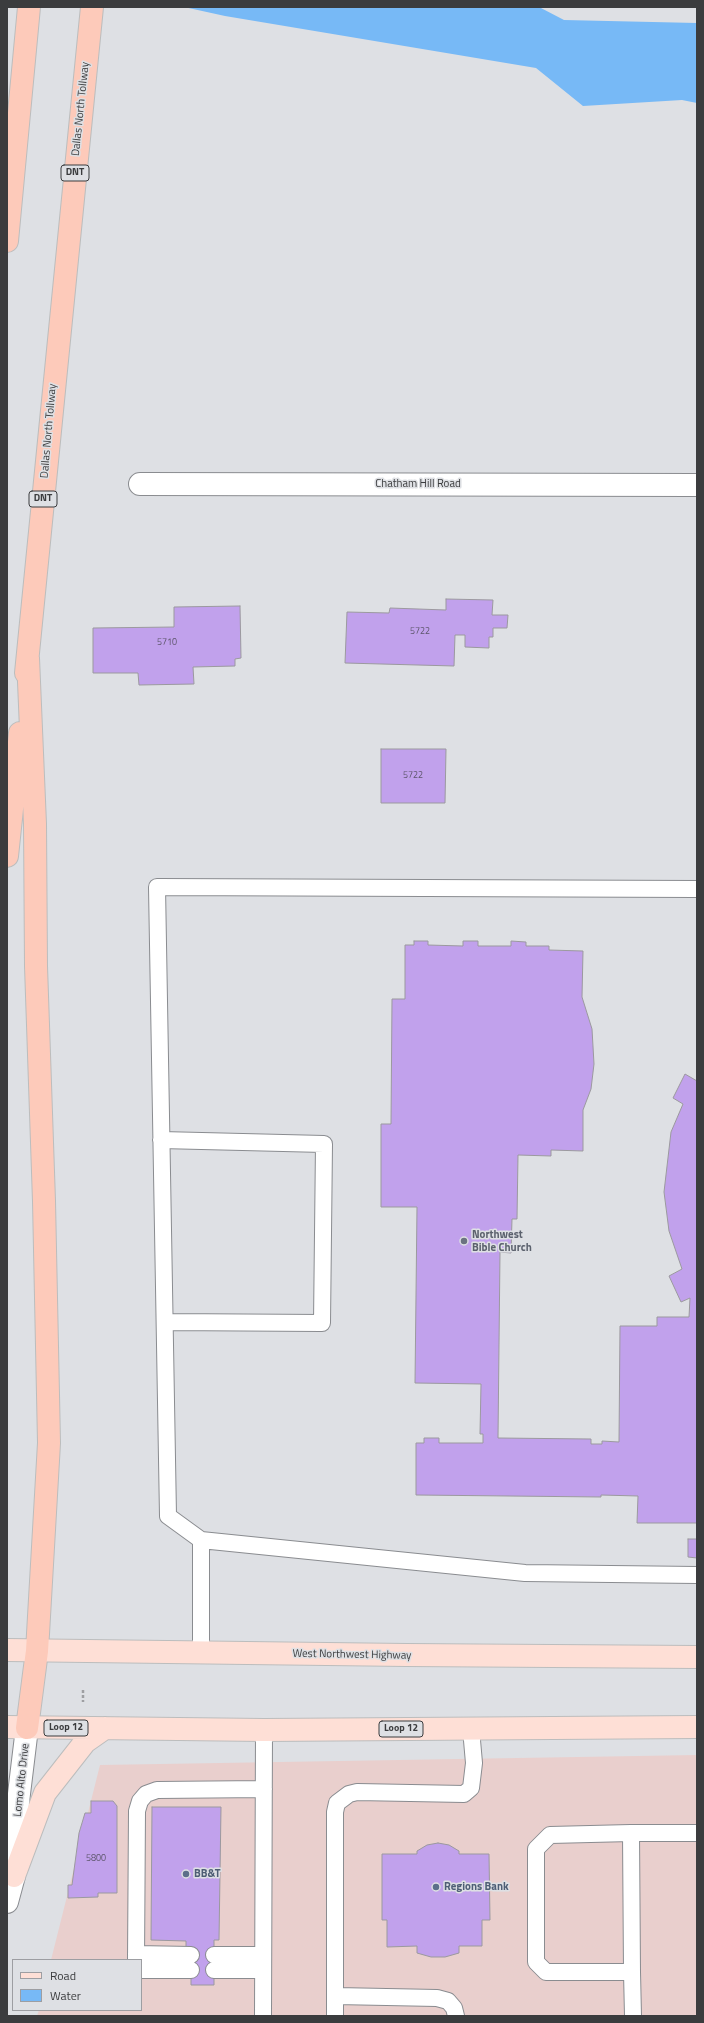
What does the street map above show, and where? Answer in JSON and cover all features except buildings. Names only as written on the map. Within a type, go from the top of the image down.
[{"type":"highway","points":[[7,241],[29,7]]},
{"type":"highway","name":"Dallas North Tollway","points":[[7,856],[92,7]]},
{"type":"highway","points":[[17,1728],[37,1650],[49,1442],[44,1201],[36,966],[35,824],[28,658]]},
{"type":"main road","name":"West Northwest Highway","points":[[7,1650],[697,1657]]},
{"type":"main road","name":"Loop 12","points":[[17,1728],[264,1730],[697,1727]]},
{"type":"main road","points":[[14,1876],[46,1793],[85,1742],[105,1728]]},
{"type":"street","name":"Chatham Hill Road","points":[[140,484],[697,485]]},
{"type":"street","name":"Lomo Alto Drive","points":[[7,1902],[14,1876],[18,1802],[17,1728]]},
{"type":"lane","points":[[697,889],[157,887],[168,1516],[201,1540],[525,1573],[697,1575]]},
{"type":"lane","points":[[161,1140],[324,1144],[322,1323],[164,1322]]},
{"type":"lane","points":[[201,1540],[201,1653]]},
{"type":"lane","points":[[335,2016],[335,1812],[337,1803],[349,1794],[357,1792],[464,1794],[471,1788],[474,1762],[471,1729]]},
{"type":"lane","points":[[263,2016],[264,1730]]},
{"type":"lane","points":[[142,1970],[191,1962],[136,1957],[137,1810],[140,1801],[146,1794],[157,1790],[264,1789]]},
{"type":"lane","points":[[631,1833],[633,2016]]},
{"type":"lane","points":[[632,1972],[546,1972],[536,1962],[536,1849],[550,1835],[697,1833]]},
{"type":"lane","points":[[214,1962],[263,1962]]},
{"type":"lane","points":[[336,1996],[437,1998],[448,2001],[454,2008],[456,2016]]},
{"type":"shaded area","points":[[697,1755],[697,2016],[37,2016],[39,2011],[142,2011],[142,1959],[51,1959],[100,1765]]},
{"type":"water","points":[[184,7],[539,7],[564,20],[697,23],[697,103],[682,100],[583,106],[536,68],[225,16]]},
{"type":"place","name":"Northwest Bible Church","points":[[464,1241]]},
{"type":"place","name":"BB&T","points":[[186,1874]]},
{"type":"place","name":"Regions Bank","points":[[436,1887]]}]
